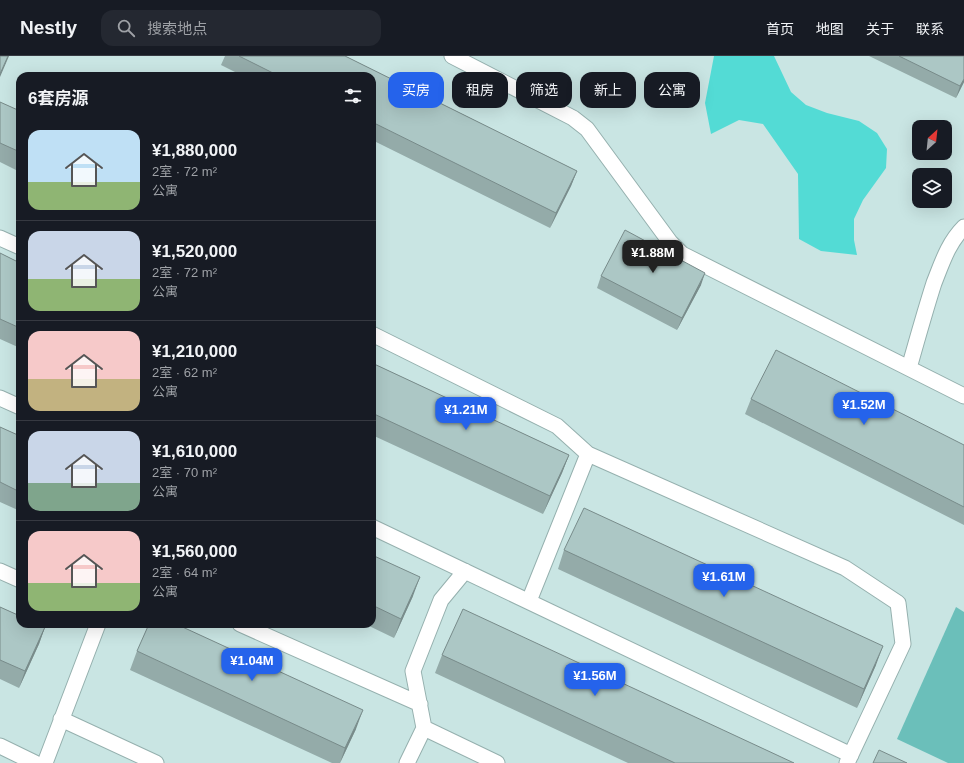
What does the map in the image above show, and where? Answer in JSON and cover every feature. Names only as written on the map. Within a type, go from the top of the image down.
[{"type":"lane","points":[[452,56],[573,118],[587,129],[670,242],[682,254],[964,396]]},
{"type":"lane","points":[[909,368],[924,314],[945,254],[956,235],[964,227]]},
{"type":"lane","points":[[0,238],[16,245]]},
{"type":"lane","points":[[376,336],[558,426],[588,454],[845,568],[898,603],[903,644],[849,759],[529,601],[376,529]]},
{"type":"lane","points":[[0,398],[16,405]]},
{"type":"lane","points":[[529,601],[588,454]]},
{"type":"lane","points":[[0,571],[16,578]]},
{"type":"lane","points":[[407,763],[424,728],[413,671],[441,600],[465,571]]},
{"type":"lane","points":[[45,763],[96,628]]},
{"type":"lane","points":[[249,628],[420,704]]},
{"type":"lane","points":[[61,719],[156,763]]},
{"type":"lane","points":[[424,728],[497,763]]},
{"type":"lane","points":[[0,746],[35,763]]},
{"type":"shaded area","points":[[714,56],[774,56],[791,92],[806,105],[827,113],[859,121],[877,133],[887,149],[886,168],[863,200],[854,219],[854,240],[857,255],[821,251],[799,239],[798,174],[763,124],[739,120],[711,134],[705,103]]},
{"type":"shaded area","points":[[956,607],[964,612],[964,763],[948,763],[897,739]]},
{"type":"building","points":[[0,56],[8,56],[0,74]]},
{"type":"building","points":[[239,56],[345,56],[388,77],[388,108],[444,108],[444,105],[577,171],[556,213],[376,124],[376,72],[271,72]]},
{"type":"building","points":[[899,56],[964,56],[964,79],[960,86]]},
{"type":"building","points":[[0,102],[16,109],[16,150],[0,143]]},
{"type":"building","points":[[625,230],[705,273],[682,318],[601,276]]},
{"type":"building","points":[[0,253],[16,261],[16,326],[0,319]]},
{"type":"building","points":[[776,350],[964,445],[964,507],[751,399]]},
{"type":"building","points":[[376,365],[569,455],[550,496],[376,415]]},
{"type":"building","points":[[0,427],[16,434],[16,490],[0,482]]},
{"type":"building","points":[[584,508],[883,646],[864,689],[564,550]]},
{"type":"building","points":[[376,557],[420,577],[401,619],[376,607]]},
{"type":"building","points":[[0,607],[16,614],[16,628],[45,628],[25,671],[0,660]]},
{"type":"building","points":[[463,609],[794,763],[675,763],[442,655]]},
{"type":"building","points":[[147,628],[185,628],[363,710],[345,748],[137,651]]},
{"type":"building","points":[[879,750],[907,763],[873,763]]}]
